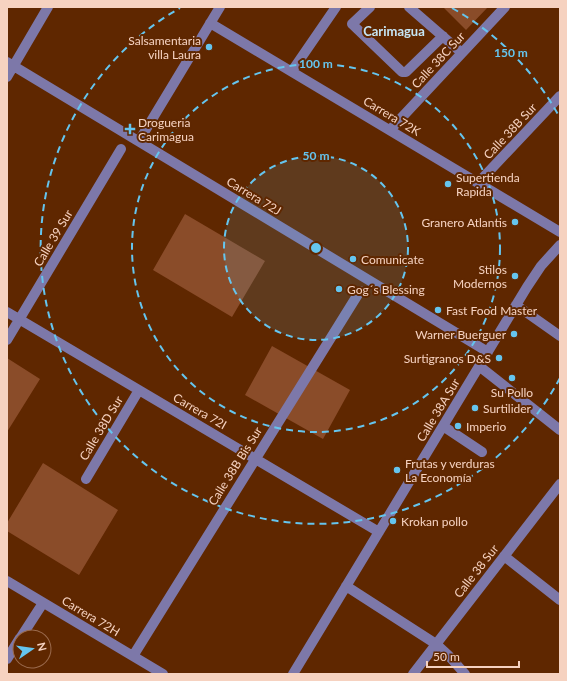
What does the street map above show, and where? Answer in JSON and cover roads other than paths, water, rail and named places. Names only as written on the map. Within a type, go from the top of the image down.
[{"type":"street","points":[[7,77],[10,64],[48,7]]},
{"type":"street","points":[[139,141],[220,7]]},
{"type":"street","points":[[292,71],[336,7]]},
{"type":"street","points":[[370,7],[352,24],[402,72],[406,72],[443,36]]},
{"type":"street","points":[[409,7],[462,53]]},
{"type":"street","name":"Calle 38C Sur","points":[[390,130],[505,7]]},
{"type":"street","name":"Carrera 72K","points":[[210,23],[560,232]]},
{"type":"street","name":"Carrera 72J","points":[[10,64],[488,352]]},
{"type":"street","name":"Calle 38B Sur","points":[[478,183],[560,96]]},
{"type":"street","name":"Calle 39 Sur","points":[[7,340],[121,149]]},
{"type":"street","name":"Calle 38A Sur","points":[[293,674],[516,305],[541,266],[560,245]]},
{"type":"street","name":"Calle 38B Bis Sur","points":[[133,656],[360,291]]},
{"type":"street","points":[[516,305],[560,336]]},
{"type":"street","name":"Carrera 72I","points":[[7,312],[379,532]]},
{"type":"street","points":[[479,366],[560,430]]},
{"type":"street","name":"Calle 38D Sur","points":[[86,479],[139,390]]},
{"type":"street","points":[[443,426],[482,452]]},
{"type":"street","name":"Calle 38 Sur","points":[[413,674],[560,484]]},
{"type":"street","points":[[504,556],[560,600]]},
{"type":"street","name":"Carrera 72H","points":[[7,581],[163,674]]},
{"type":"street","points":[[346,586],[436,644],[465,674]]},
{"type":"street","points":[[26,629],[43,603]]},
{"type":"place","name":"Salsamentaria villa Laura","points":[[209,47]]},
{"type":"place","name":"Drogueria Carimagua","points":[[130,129]]},
{"type":"place","name":"Supertienda Rapida","points":[[448,184]]},
{"type":"place","name":"Granero Atlantis","points":[[515,222]]},
{"type":"place","name":"Comunicate","points":[[353,259]]},
{"type":"place","name":"Stilos Modernos","points":[[515,276]]},
{"type":"place","name":"Gog´s Blessing","points":[[339,289]]},
{"type":"place","name":"Fast Food Master","points":[[438,310]]},
{"type":"place","name":"Warner Buerguer","points":[[514,334]]},
{"type":"place","name":"Surtigranos D&S","points":[[499,358]]},
{"type":"place","name":"Su Pollo","points":[[512,378]]},
{"type":"place","name":"Surtilider","points":[[475,408]]},
{"type":"place","name":"Imperio","points":[[458,426]]},
{"type":"place","name":"Frutas y verduras La Economía","points":[[397,470]]},
{"type":"place","name":"Krokan pollo","points":[[393,521]]},
{"type":"district","name":"Carimagua","points":[[394,31]]}]
